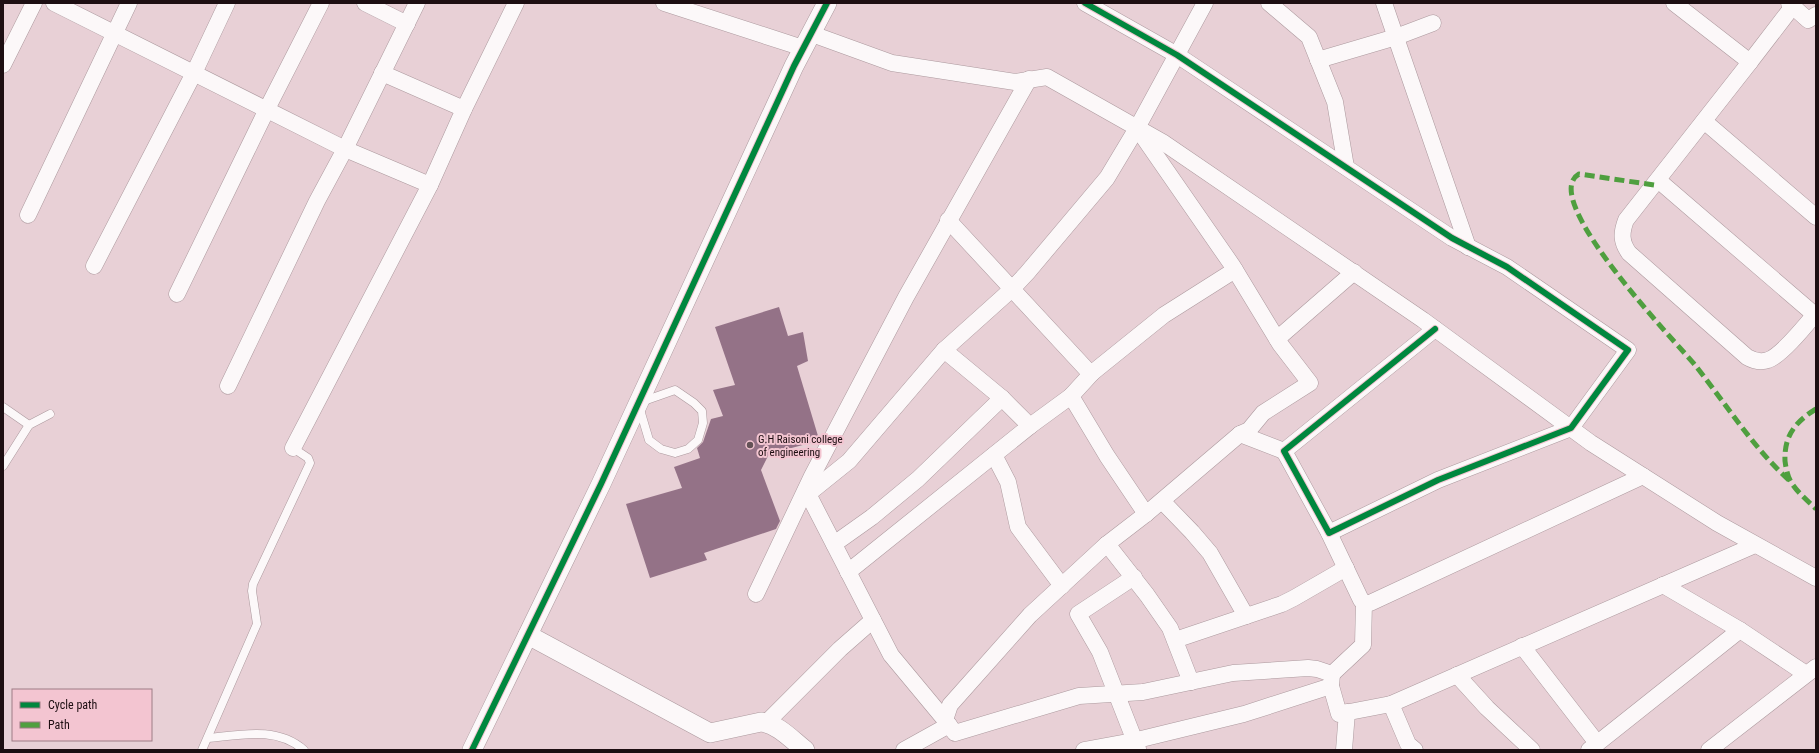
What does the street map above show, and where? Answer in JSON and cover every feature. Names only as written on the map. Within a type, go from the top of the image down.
[{"type":"street","points":[[3,65],[34,3]]},
{"type":"street","points":[[54,3],[345,149],[430,185]]},
{"type":"street","points":[[28,215],[129,3]]},
{"type":"street","points":[[94,266],[194,73],[227,3]]},
{"type":"street","points":[[177,294],[321,3]]},
{"type":"street","points":[[365,3],[407,24]]},
{"type":"street","points":[[228,386],[317,201],[345,149],[418,3]]},
{"type":"street","points":[[293,448],[430,185],[464,109],[516,3]]},
{"type":"street","points":[[664,3],[892,63],[1015,82],[1046,77],[1164,143],[1354,272],[1571,428],[1716,523],[1816,578]]},
{"type":"street","points":[[472,750],[528,635],[807,41],[827,3]]},
{"type":"street","points":[[1085,3],[1103,7],[1177,54],[1452,238],[1507,267],[1628,350],[1571,428],[1438,480],[1329,533]]},
{"type":"street","points":[[807,492],[849,461],[944,350],[1012,289],[1107,178],[1137,128],[1205,3]]},
{"type":"street","points":[[1269,3],[1309,37],[1336,102],[1346,167]]},
{"type":"street","points":[[1384,3],[1468,247]]},
{"type":"street","points":[[1682,5],[1750,62]]},
{"type":"street","points":[[1658,180],[1815,314],[1776,356],[1761,362],[1747,357],[1629,253],[1625,246],[1622,234],[1626,220],[1750,62],[1791,5],[1808,20],[1816,16]]},
{"type":"street","points":[[1318,60],[1396,37],[1433,23]]},
{"type":"street","points":[[382,74],[464,109]]},
{"type":"street","points":[[756,594],[906,297],[948,220],[1029,79]]},
{"type":"street","points":[[1704,121],[1816,217]]},
{"type":"street","points":[[904,750],[947,722],[950,705],[1030,615],[1107,544],[1162,501],[1240,434],[1249,430],[1263,413],[1310,382],[1277,339],[1235,270],[1137,128]]},
{"type":"street","points":[[948,220],[1092,373]]},
{"type":"street","points":[[848,572],[1030,426],[1071,396],[1092,373],[1155,322],[1235,270]]},
{"type":"street","points":[[1277,339],[1354,272]]},
{"type":"street","points":[[1284,450],[1435,329]]},
{"type":"street","points":[[944,350],[1002,398],[1030,426]]},
{"type":"street","points":[[1071,396],[1107,456],[1146,514]]},
{"type":"street","points":[[834,544],[872,517],[918,479],[1002,398]]},
{"type":"street","points":[[1084,750],[1136,745],[1244,714],[1332,680],[1363,645],[1364,602],[1284,450],[1240,434]]},
{"type":"street","points":[[994,455],[1008,482],[1018,527],[1062,586]]},
{"type":"street","points":[[1364,602],[1370,603],[1643,476]]},
{"type":"street","points":[[807,492],[891,655],[955,733],[1079,696],[1143,692],[1233,673],[1317,669],[1332,680],[1339,714],[1391,704],[1755,545]]},
{"type":"street","points":[[1162,501],[1205,547],[1246,616]]},
{"type":"street","points":[[1107,544],[1162,615],[1175,640],[1191,682]]},
{"type":"street","points":[[1175,640],[1294,598],[1346,568]]},
{"type":"street","points":[[1134,577],[1078,614],[1100,652],[1136,745]]},
{"type":"street","points":[[1664,585],[1811,671],[1709,750]]},
{"type":"street","points":[[766,723],[831,657],[873,620]]},
{"type":"street","points":[[1522,646],[1593,747],[1740,630]]},
{"type":"street","points":[[528,635],[710,734],[761,722],[776,727],[806,750]]},
{"type":"street","points":[[1457,675],[1487,708],[1532,750]]},
{"type":"street","points":[[1391,704],[1411,748]]},
{"type":"street","points":[[1344,750],[1347,712]]},
{"type":"lane","points":[[675,390],[694,403],[702,411],[703,423],[698,440],[688,449],[675,453],[661,449],[648,440],[638,402],[675,390]]},
{"type":"lane","points":[[3,407],[29,425]]},
{"type":"lane","points":[[3,466],[29,425],[50,414]]},
{"type":"lane","points":[[202,750],[257,624],[252,591],[253,584],[310,463],[308,458],[293,448]]},
{"type":"lane","points":[[208,738],[270,734],[291,740],[304,750]]},
{"type":"building","name":"G.H Raisoni college of engineering","points":[[779,307],[788,336],[803,332],[808,361],[797,366],[818,436],[814,442],[769,454],[761,470],[780,521],[776,529],[704,553],[707,560],[650,578],[626,504],[682,488],[674,467],[700,458],[697,448],[703,442],[711,419],[723,416],[713,390],[735,385],[715,327]]},
{"type":"marked path","points":[[1654,185],[1579,174],[1571,188],[1577,211],[1592,239],[1614,270],[1695,365],[1752,441],[1791,482]]},
{"type":"marked path","points":[[1816,409],[1802,419],[1792,430],[1786,444],[1785,452],[1785,461],[1788,474],[1793,486],[1816,509]]},
{"type":"cycle path","points":[[472,750],[601,484],[794,66],[827,3]]},
{"type":"cycle path","points":[[1085,3],[1177,55],[1452,238],[1507,267],[1628,350],[1571,428],[1438,480],[1329,533],[1284,451],[1435,329]]},
{"type":"place","name":"G.H Raisoni college of engineering","points":[[750,445]]}]
